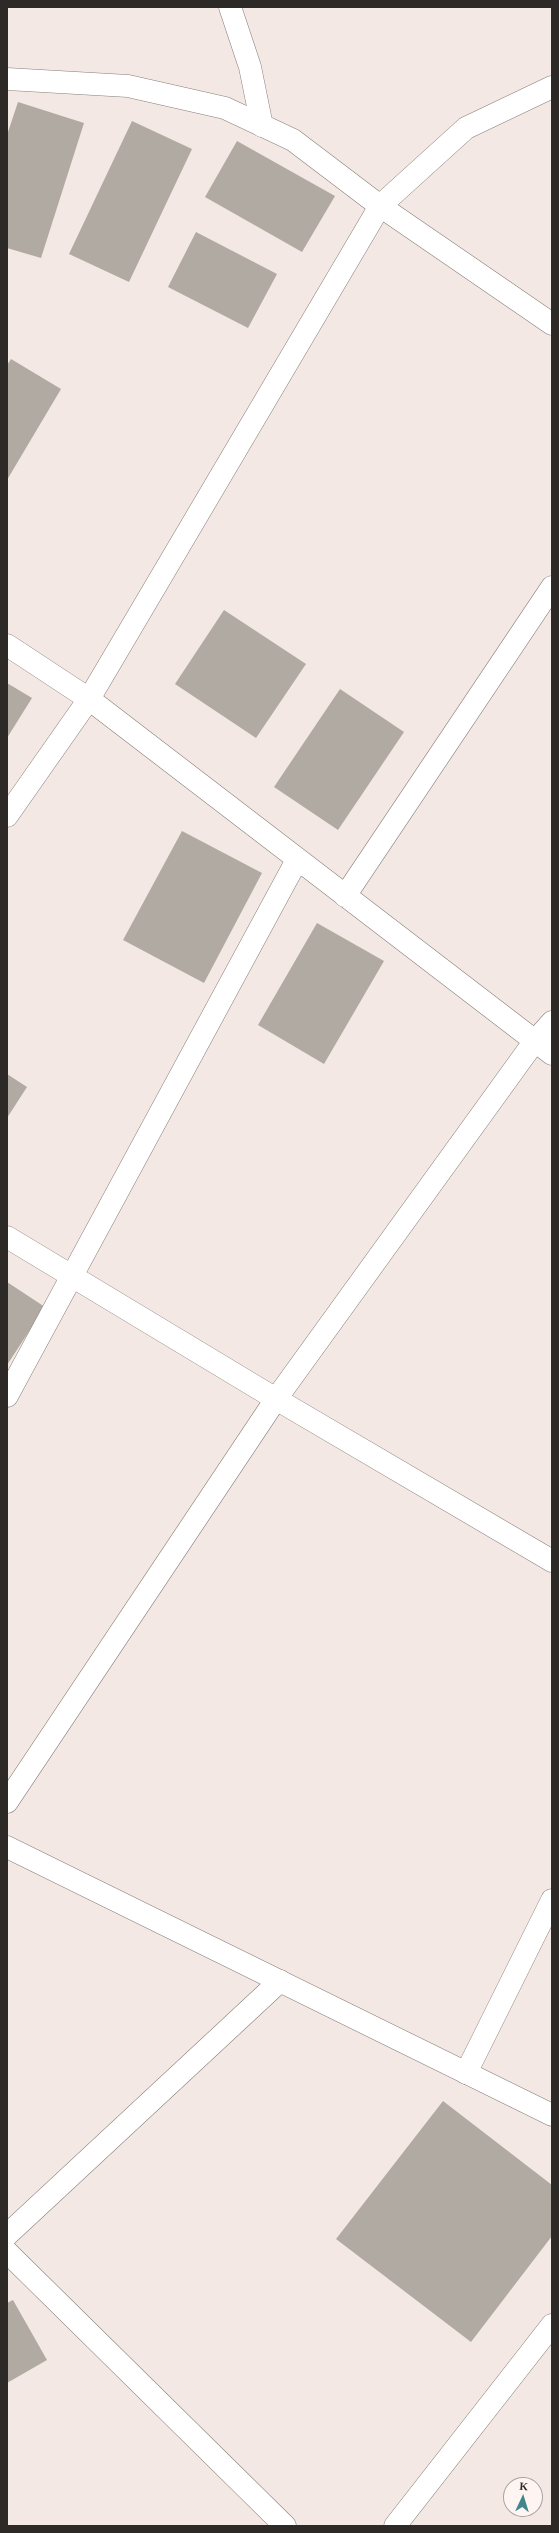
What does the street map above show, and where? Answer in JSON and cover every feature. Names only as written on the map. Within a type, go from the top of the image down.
[{"type":"street","points":[[230,7],[250,67],[262,126]]},
{"type":"street","points":[[7,79],[128,86],[225,108],[293,140],[380,206],[552,324]]},
{"type":"street","points":[[7,816],[89,699],[380,206],[466,128],[552,87]]},
{"type":"street","points":[[344,896],[552,587]]},
{"type":"street","points":[[7,645],[89,699],[534,1042],[552,1054]]},
{"type":"street","points":[[7,1396],[297,860]]},
{"type":"street","points":[[7,1802],[276,1399],[534,1042],[552,1022]]},
{"type":"street","points":[[7,1237],[276,1399],[552,1561]]},
{"type":"street","points":[[7,1847],[552,2115]]},
{"type":"street","points":[[466,2073],[552,1900]]},
{"type":"street","points":[[7,2235],[280,1981]]},
{"type":"street","points":[[7,2252],[285,2526]]},
{"type":"street","points":[[395,2526],[552,2326]]},
{"type":"building","points":[[18,102],[84,123],[41,258],[7,248],[7,135]]},
{"type":"building","points":[[132,121],[192,149],[129,282],[69,254]]},
{"type":"building","points":[[237,141],[335,196],[302,252],[205,197]]},
{"type":"building","points":[[196,232],[277,274],[248,328],[168,287]]},
{"type":"building","points":[[11,359],[61,389],[7,480],[7,365]]},
{"type":"building","points":[[224,610],[306,664],[256,738],[175,684]]},
{"type":"building","points":[[7,683],[32,698],[7,738]]},
{"type":"building","points":[[340,689],[404,732],[338,830],[274,787]]},
{"type":"building","points":[[182,831],[262,873],[204,983],[123,940]]},
{"type":"building","points":[[317,923],[384,961],[324,1064],[258,1025]]},
{"type":"building","points":[[7,1074],[27,1087],[7,1118]]},
{"type":"building","points":[[7,1282],[45,1307],[7,1365]]},
{"type":"building","points":[[443,2101],[552,2185],[552,2236],[471,2342],[336,2239]]},
{"type":"building","points":[[13,2300],[47,2360],[7,2383],[7,2303]]}]
